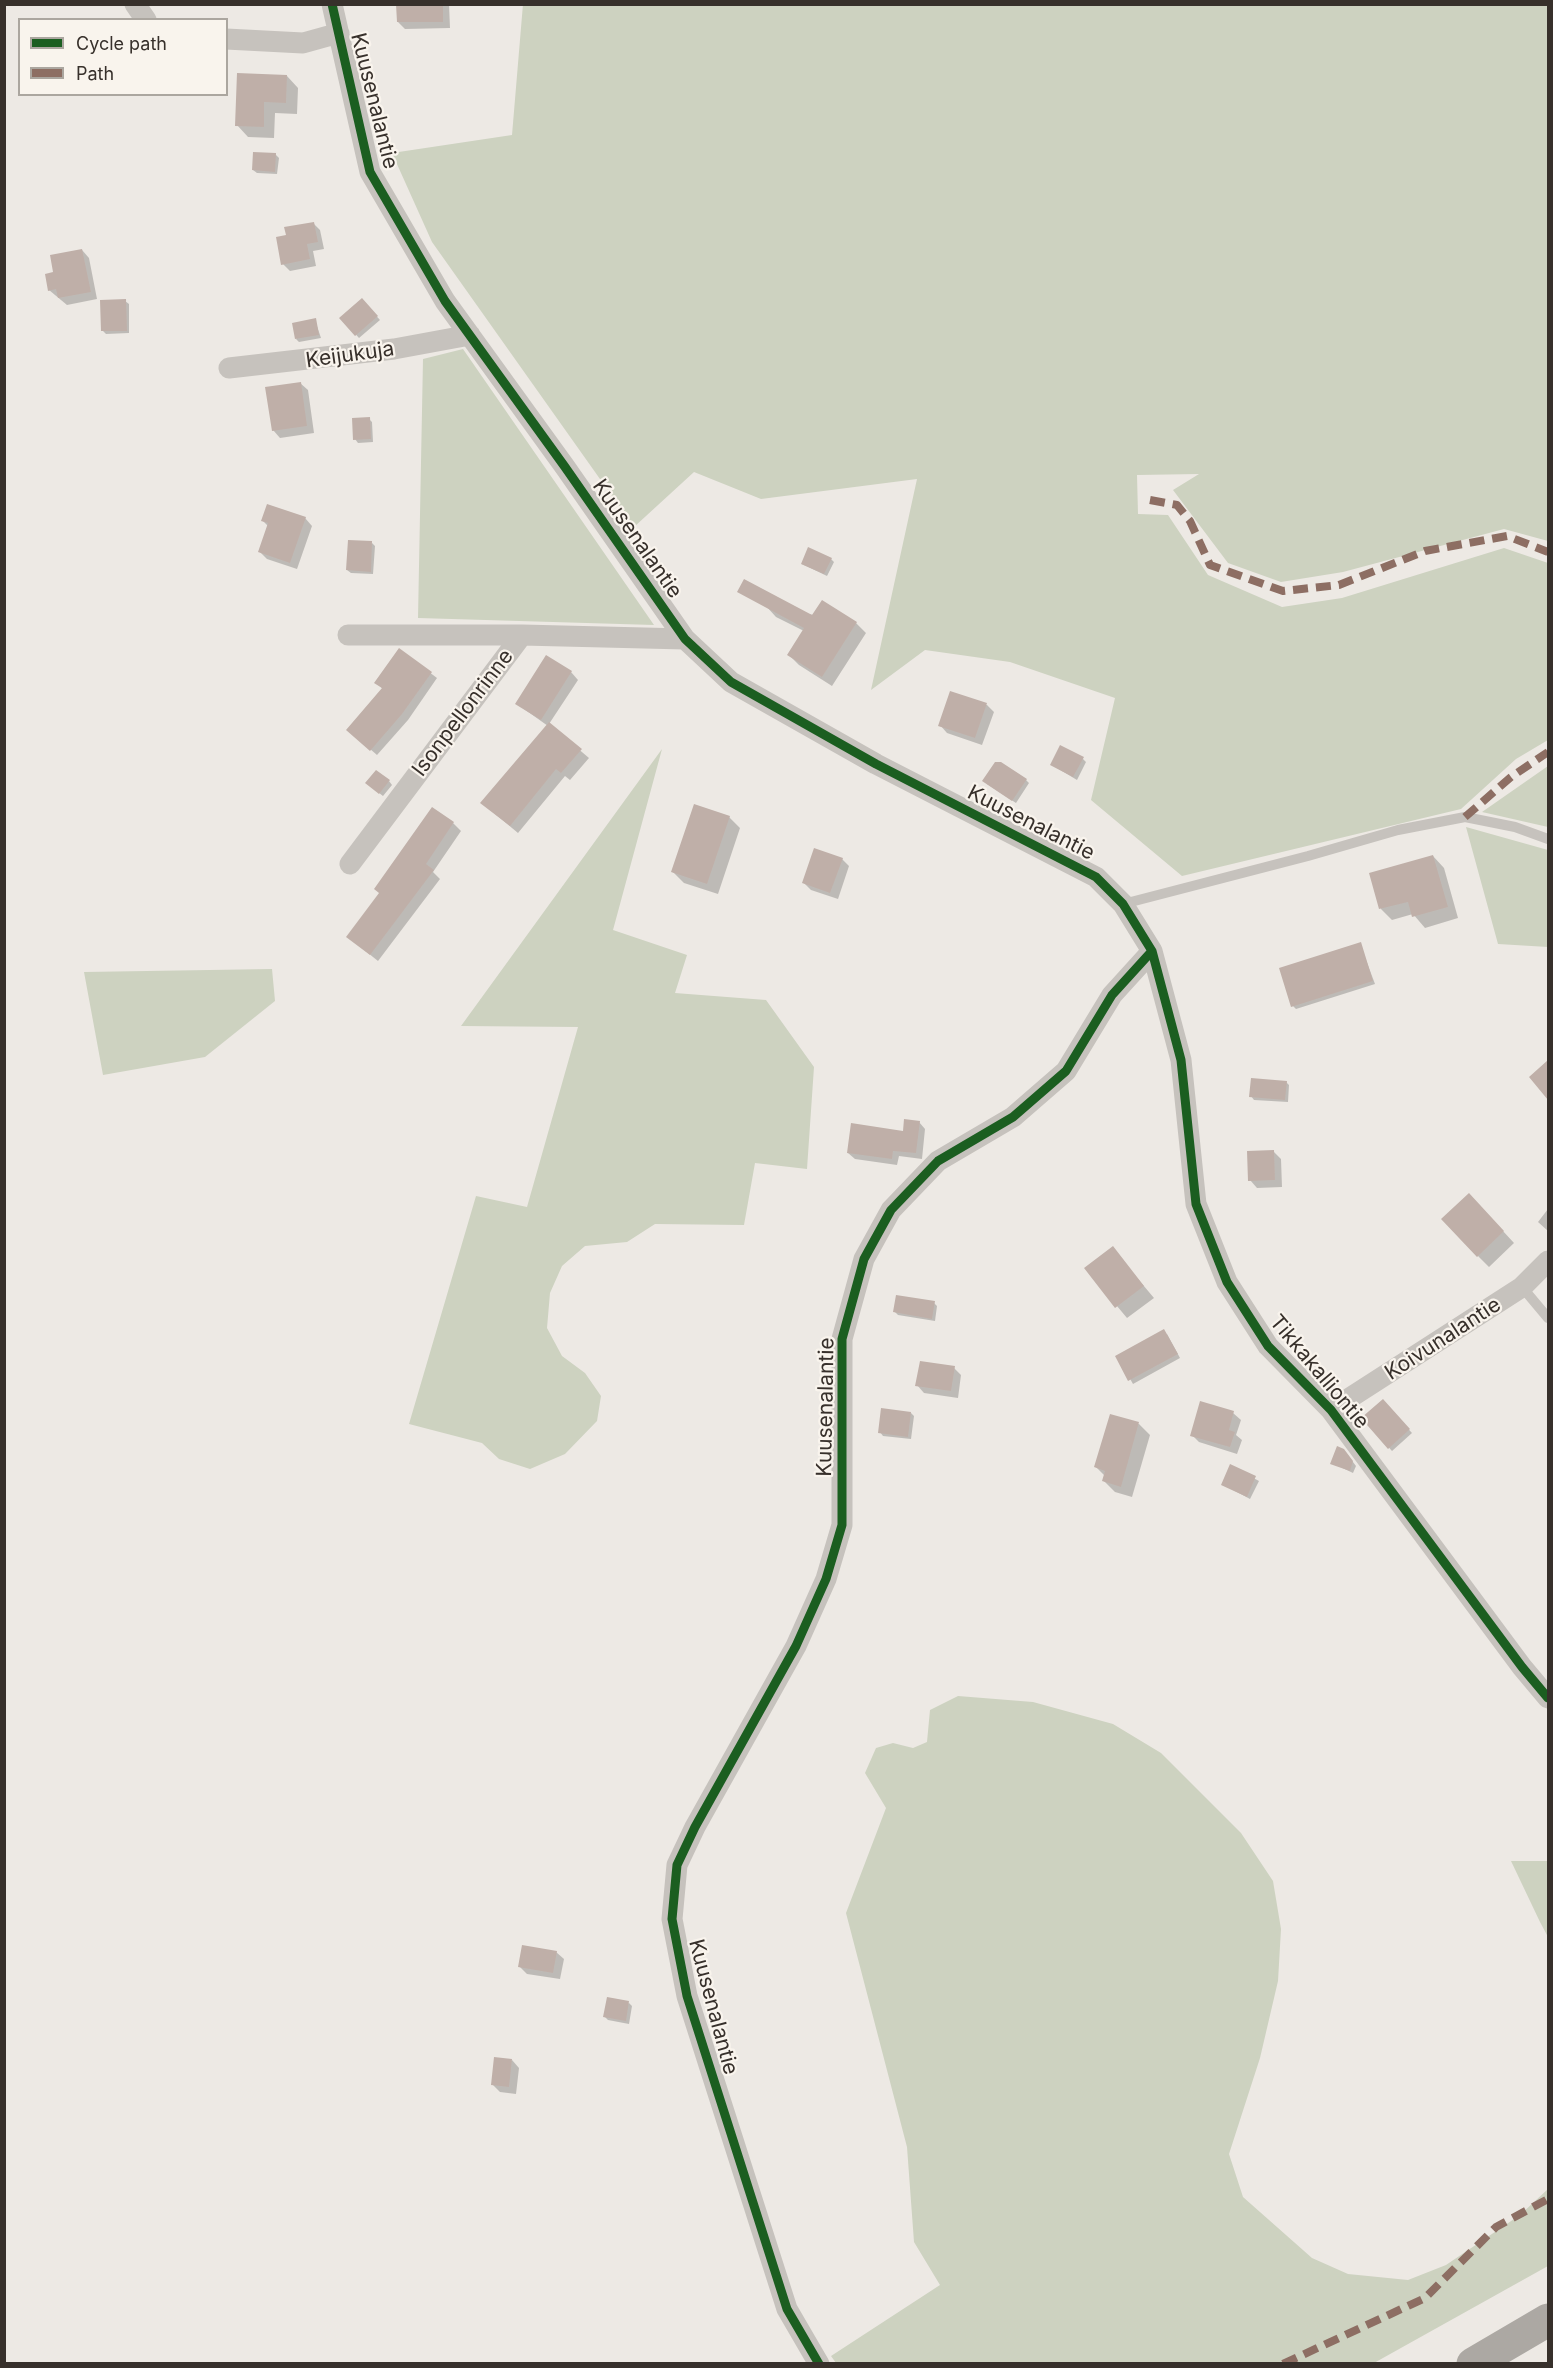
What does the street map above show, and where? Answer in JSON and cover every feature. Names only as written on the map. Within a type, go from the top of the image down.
[{"type":"highway","points":[[1473,2364],[1548,2320]]},
{"type":"street","points":[[135,4],[145,18]]},
{"type":"street","name":"Kuusenalantie","points":[[332,4],[370,172],[445,301],[685,639],[731,682],[876,764],[1096,877],[1123,904],[1152,951],[1112,995],[1066,1071],[1013,1118],[938,1161],[891,1210],[864,1259],[842,1339],[842,1525],[826,1579],[796,1646],[695,1827],[677,1865],[672,1919],[687,1996],[788,2309],[819,2364]]},
{"type":"street","points":[[228,39],[303,43],[339,33]]},
{"type":"street","name":"Keijukuja","points":[[229,368],[361,354],[470,335]]},
{"type":"street","points":[[348,636],[522,635]]},
{"type":"street","name":"Isonpellonrinne","points":[[350,864],[522,635],[685,639]]},
{"type":"street","name":"Tikkakalliontie","points":[[1152,951],[1181,1060],[1196,1204],[1227,1282],[1268,1346],[1331,1410],[1522,1667],[1548,1698]]},
{"type":"street","name":"Koivunalantie","points":[[1331,1410],[1522,1287],[1548,1261]]},
{"type":"lane","points":[[1123,904],[1398,830],[1465,817],[1515,827],[1548,839]]},
{"type":"lane","points":[[1522,1287],[1548,1318]]},
{"type":"green space","points":[[523,4],[1548,5],[1548,541],[1504,529],[1343,572],[1281,582],[1228,563],[1173,490],[1199,474],[1137,475],[1138,514],[1168,515],[1208,575],[1282,607],[1342,598],[1504,548],[1548,563],[1548,740],[1516,759],[1461,809],[1182,876],[1091,800],[1115,698],[1010,662],[925,650],[871,690],[917,479],[761,499],[694,472],[634,527],[432,242],[392,153],[512,135]]},
{"type":"green space","points":[[463,349],[654,625],[418,618],[423,359]]},
{"type":"green space","points":[[662,749],[613,930],[687,955],[675,993],[766,1000],[814,1067],[807,1169],[755,1163],[744,1225],[655,1224],[627,1242],[585,1246],[562,1266],[550,1293],[547,1328],[562,1356],[585,1373],[601,1396],[597,1421],[565,1454],[530,1469],[499,1459],[482,1443],[409,1424],[476,1196],[527,1207],[578,1027],[461,1026]]},
{"type":"green space","points":[[1548,766],[1548,827],[1482,812]]},
{"type":"green space","points":[[1466,827],[1548,850],[1548,947],[1498,944]]},
{"type":"green space","points":[[272,969],[275,1001],[205,1057],[103,1075],[84,972]]},
{"type":"green space","points":[[958,1696],[1033,1702],[1113,1724],[1161,1753],[1241,1833],[1273,1881],[1281,1929],[1278,1981],[1260,2058],[1229,2154],[1243,2197],[1312,2258],[1348,2274],[1408,2280],[1446,2265],[1520,2215],[1548,2189],[1548,2266],[1374,2363],[836,2363],[831,2356],[940,2285],[914,2242],[907,2147],[846,1913],[886,1808],[865,1773],[876,1748],[893,1743],[913,1748],[927,1742],[930,1710]]},
{"type":"green space","points":[[1511,1861],[1548,1861],[1548,1937],[1540,1922]]},
{"type":"building","points":[[396,4],[443,4],[443,22],[397,22]]},
{"type":"building","points":[[237,73],[287,75],[286,103],[264,102],[264,127],[235,126]]},
{"type":"building","points":[[253,152],[276,153],[275,172],[252,170]]},
{"type":"building","points":[[314,222],[318,242],[307,244],[310,259],[281,265],[276,237],[286,235],[284,227]]},
{"type":"building","points":[[82,249],[91,292],[58,298],[56,289],[48,291],[45,274],[53,272],[50,255]]},
{"type":"building","points":[[362,298],[378,316],[355,336],[339,318]]},
{"type":"building","points":[[126,299],[127,331],[101,331],[100,300]]},
{"type":"building","points":[[316,318],[319,335],[295,339],[292,323]]},
{"type":"building","points":[[301,382],[307,426],[272,431],[265,387]]},
{"type":"building","points":[[370,417],[371,439],[353,440],[352,418]]},
{"type":"building","points":[[267,504],[306,517],[290,563],[258,552],[268,523],[261,521]]},
{"type":"building","points":[[348,540],[372,541],[371,572],[346,570]]},
{"type":"building","points":[[808,547],[832,558],[824,574],[801,564]]},
{"type":"building","points":[[744,579],[812,615],[822,600],[857,622],[822,677],[787,655],[804,628],[737,592]]},
{"type":"building","points":[[399,648],[432,672],[402,714],[370,751],[346,730],[382,688],[374,683]]},
{"type":"building","points":[[546,655],[572,671],[541,720],[515,704]]},
{"type":"building","points":[[950,691],[987,703],[975,738],[938,726]]},
{"type":"building","points":[[549,722],[582,749],[561,773],[556,769],[510,826],[480,803]]},
{"type":"building","points":[[1060,745],[1084,757],[1073,777],[1050,765]]},
{"type":"building","points":[[995,762],[1001,762],[1027,779],[1012,801],[982,781]]},
{"type":"building","points":[[376,770],[390,780],[379,794],[365,783]]},
{"type":"building","points":[[694,804],[730,816],[707,884],[671,872]]},
{"type":"building","points":[[432,807],[454,822],[426,864],[434,870],[370,955],[346,937],[379,893],[374,889]]},
{"type":"building","points":[[814,848],[843,858],[830,893],[802,883]]},
{"type":"building","points":[[1433,855],[1448,907],[1412,917],[1408,902],[1379,909],[1369,873]]},
{"type":"building","points":[[1361,942],[1373,981],[1291,1007],[1279,968]]},
{"type":"building","points":[[1548,1060],[1548,1100],[1529,1077]]},
{"type":"building","points":[[1251,1078],[1287,1081],[1285,1100],[1249,1097]]},
{"type":"building","points":[[904,1119],[920,1121],[916,1153],[893,1151],[892,1159],[847,1153],[851,1123],[903,1131]]},
{"type":"building","points":[[1274,1150],[1275,1180],[1248,1181],[1247,1151]]},
{"type":"building","points":[[1469,1193],[1504,1231],[1477,1257],[1441,1219]]},
{"type":"building","points":[[1113,1246],[1144,1286],[1115,1308],[1084,1268]]},
{"type":"building","points":[[896,1295],[935,1301],[932,1319],[893,1312]]},
{"type":"building","points":[[1164,1329],[1178,1354],[1128,1381],[1115,1356]]},
{"type":"building","points":[[920,1361],[955,1366],[951,1391],[915,1386]]},
{"type":"building","points":[[1383,1399],[1410,1429],[1388,1449],[1361,1418]]},
{"type":"building","points":[[1200,1401],[1234,1411],[1229,1430],[1235,1432],[1230,1447],[1190,1436]]},
{"type":"building","points":[[881,1408],[911,1412],[908,1437],[878,1433]]},
{"type":"building","points":[[1110,1414],[1139,1422],[1121,1487],[1102,1481],[1105,1471],[1094,1467]]},
{"type":"building","points":[[1337,1446],[1344,1449],[1353,1461],[1350,1471],[1330,1464]]},
{"type":"building","points":[[1230,1464],[1256,1476],[1247,1497],[1221,1485]]},
{"type":"building","points":[[522,1945],[557,1951],[553,1973],[518,1967]]},
{"type":"building","points":[[607,1997],[629,2001],[626,2021],[603,2017]]},
{"type":"building","points":[[494,2057],[512,2059],[509,2087],[491,2085]]},
{"type":"marked path","points":[[1150,500],[1177,505],[1190,521],[1210,565],[1283,591],[1339,585],[1425,551],[1507,536],[1548,552]]},
{"type":"marked path","points":[[1465,817],[1511,777],[1548,752]]},
{"type":"marked path","points":[[1283,2364],[1425,2298],[1496,2227],[1548,2199]]},
{"type":"cycle path","points":[[332,4],[370,172],[445,301],[685,639],[731,682],[876,764],[1096,877],[1123,904],[1152,951],[1112,995],[1066,1071],[1013,1117],[938,1161],[891,1210],[864,1259],[842,1339],[842,1525],[826,1579],[796,1646],[695,1827],[677,1865],[672,1919],[687,1996],[787,2309],[819,2364]]},
{"type":"cycle path","points":[[1152,951],[1181,1060],[1196,1204],[1227,1282],[1268,1346],[1331,1410],[1522,1667],[1548,1698]]}]
